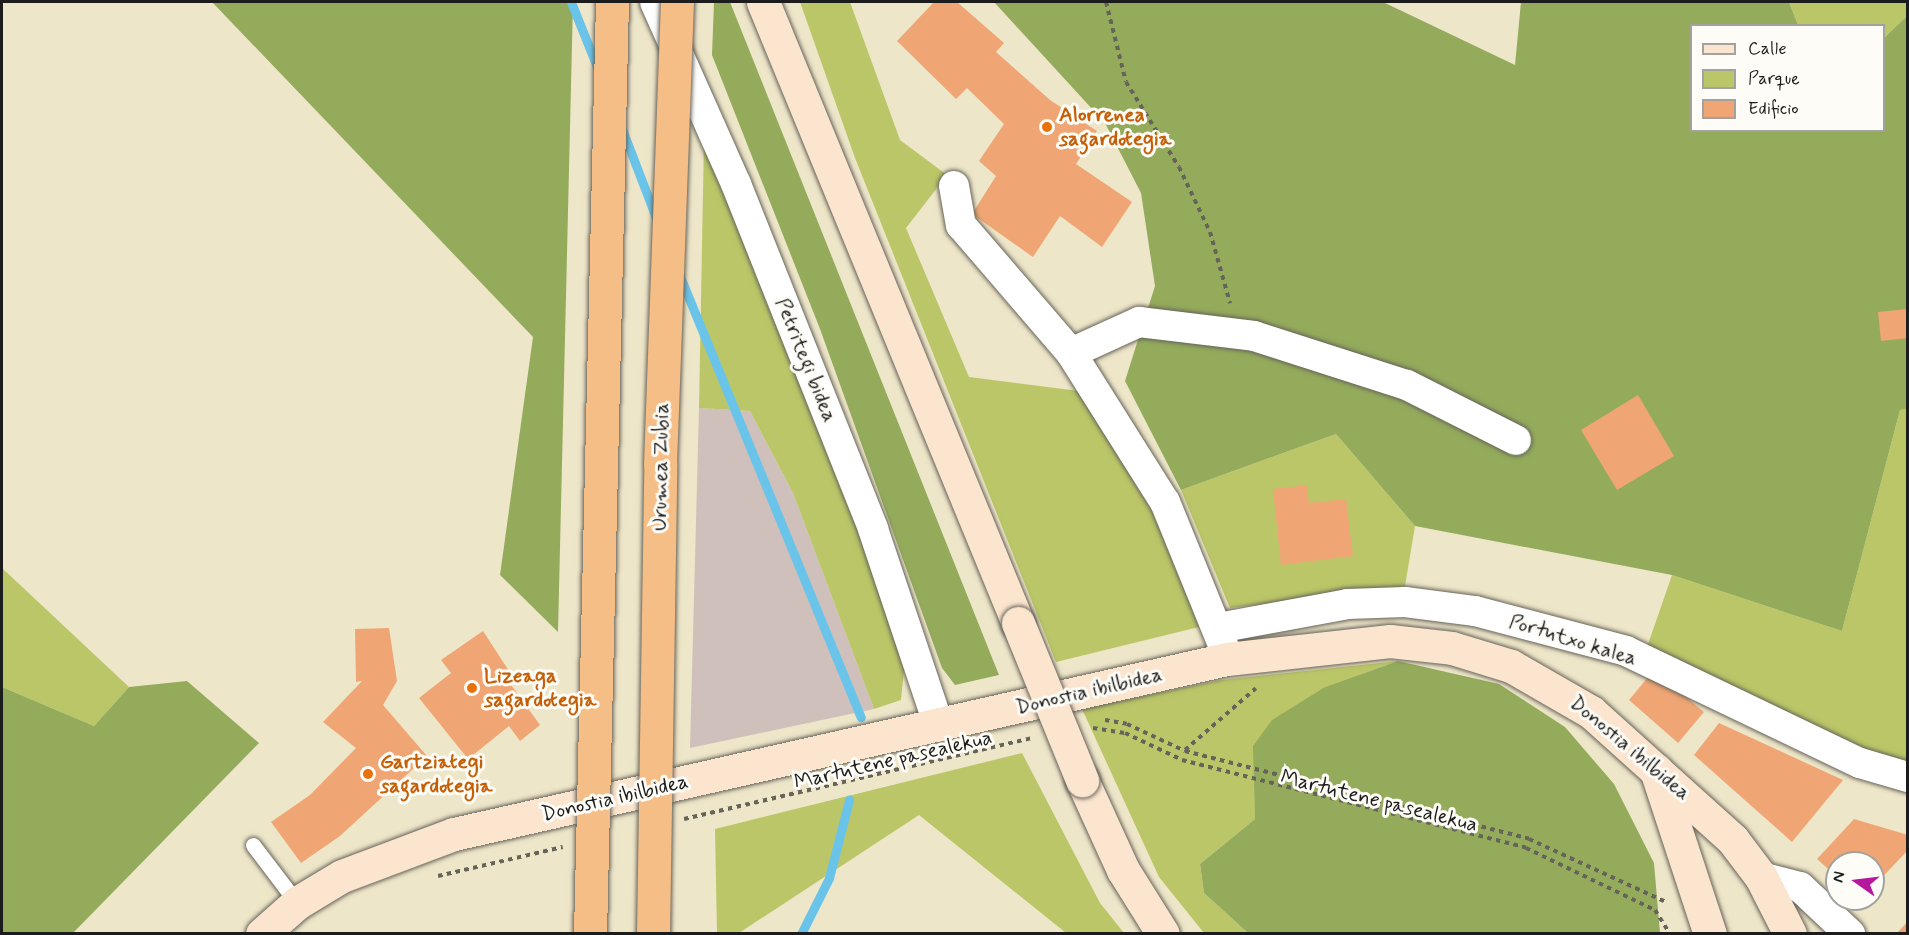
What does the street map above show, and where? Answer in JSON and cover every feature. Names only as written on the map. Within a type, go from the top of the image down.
[{"type":"highway","points":[[590,933],[612,2]]},
{"type":"highway","name":"Urumea Zubia","points":[[653,933],[660,464],[677,2]]},
{"type":"main road","points":[[763,2],[1082,780],[1123,870],[1163,933]]},
{"type":"main road","name":"Donostia ibilbidea","points":[[262,933],[297,903],[386,855],[454,834],[1227,659],[1359,641],[1452,648],[1548,684],[1653,762],[1733,840],[1764,884]]},
{"type":"main road","points":[[1653,762],[1710,933]]},
{"type":"main road","points":[[1764,884],[1780,933]]},
{"type":"main road","points":[[1764,884],[1790,933]]},
{"type":"street","name":"Petritegi bidea","points":[[655,2],[736,184],[869,518],[939,726]]},
{"type":"street","points":[[954,186],[961,225],[1071,353],[1165,502],[1218,628],[1227,659]]},
{"type":"street","points":[[1071,353],[1139,322],[1254,336],[1407,385],[1516,440]]},
{"type":"street","name":"Portutxo kalea","points":[[1218,628],[1347,604],[1405,602],[1475,611],[1626,651],[1860,763],[1908,777]]},
{"type":"street","points":[[1764,884],[1800,887],[1845,929]]},
{"type":"lane","points":[[253,845],[297,903]]},
{"type":"path","points":[[1106,2],[1126,82],[1179,167],[1210,232],[1231,298],[1229,333]]},
{"type":"path","points":[[1185,751],[1260,685]]},
{"type":"path","name":"Martutene pasealekua","points":[[1094,718],[1128,724],[1185,751],[1529,839],[1660,898],[1672,909]]},
{"type":"path","points":[[1083,726],[1125,734],[1182,760],[1526,848],[1647,905],[1670,933]]},
{"type":"path","points":[[676,821],[1036,737]]},
{"type":"path","points":[[431,877],[571,845]]},
{"type":"shaded area","points":[[699,408],[750,411],[793,493],[874,709],[690,748]]},
{"type":"green space","points":[[212,2],[573,2],[558,632],[500,575],[533,337]]},
{"type":"green space","points":[[714,2],[730,2],[999,675],[955,685],[942,668],[820,329],[712,55]]},
{"type":"green space","points":[[800,2],[850,2],[900,140],[947,175],[906,228],[969,377],[1087,392],[1158,515],[1199,627],[1056,662],[855,158]]},
{"type":"green space","points":[[994,2],[1383,2],[1515,65],[1521,2],[1789,2],[1798,24],[1690,24],[1690,132],[1885,132],[1885,37],[1907,16],[1907,409],[1900,410],[1842,631],[1672,575],[1415,526],[1336,434],[1181,490],[1125,381],[1155,286],[1141,193],[1105,123]]},
{"type":"green space","points":[[1789,2],[1907,2],[1907,16],[1885,37],[1885,24],[1798,24]]},
{"type":"green space","points":[[704,138],[859,530],[904,670],[901,700],[874,709],[793,493],[750,411],[699,408]]},
{"type":"green space","points":[[1907,409],[1907,765],[1816,738],[1645,653],[1672,575],[1842,631],[1900,410]]},
{"type":"green space","points":[[1336,434],[1415,526],[1405,586],[1230,608],[1181,490]]},
{"type":"green space","points":[[2,568],[129,687],[94,726],[2,687]]},
{"type":"green space","points":[[1398,661],[1325,687],[1254,746],[1255,819],[1200,864],[1204,893],[1248,933],[1204,933],[1159,877],[1082,709],[1221,680]]},
{"type":"green space","points":[[1398,661],[1499,684],[1565,727],[1614,784],[1654,863],[1660,933],[1248,933],[1204,893],[1200,864],[1255,819],[1253,746],[1272,720],[1325,687]]},
{"type":"green space","points":[[187,681],[259,743],[73,933],[2,933],[2,687],[94,726],[129,687]]},
{"type":"green space","points":[[1022,753],[1100,903],[1124,933],[1066,933],[919,815],[739,933],[717,933],[715,829]]},
{"type":"building","name":"Alorrenea sagardotegia","points":[[934,2],[957,2],[1004,43],[996,52],[1050,100],[1097,131],[1076,164],[1132,202],[1102,247],[1060,216],[1033,257],[972,214],[996,176],[979,161],[1004,124],[967,88],[956,99],[897,41]]},
{"type":"building","points":[[1908,309],[1908,338],[1881,341],[1878,312]]},
{"type":"building","points":[[1638,395],[1674,456],[1617,490],[1581,430]]},
{"type":"building","points":[[1307,485],[1309,503],[1346,499],[1353,556],[1281,565],[1273,489]]},
{"type":"building","name":"Gartziategi sagardotegia","points":[[389,628],[397,681],[383,705],[427,756],[340,836],[301,863],[271,822],[310,795],[356,748],[323,722],[362,681],[356,682],[355,629]]},
{"type":"building","name":"Lizeaga sagardotegia","points":[[483,631],[511,674],[506,678],[540,725],[520,741],[509,726],[468,759],[419,698],[451,673],[441,660]]},
{"type":"building","points":[[1654,670],[1704,712],[1678,743],[1629,700]]},
{"type":"building","points":[[1719,723],[1843,780],[1792,842],[1694,755]]},
{"type":"building","points":[[1854,819],[1908,835],[1908,850],[1885,874],[1885,851],[1825,851],[1825,866],[1817,859]]},
{"type":"building","points":[[1908,921],[1908,934],[1896,934]]},
{"type":"waterway","points":[[571,2],[598,69]]},
{"type":"waterway","points":[[622,129],[657,220]]},
{"type":"waterway","points":[[679,274],[861,717]]},
{"type":"waterway","points":[[801,934],[829,878],[849,800]]},
{"type":"place","name":"Alorrenea sagardotegia","points":[[1047,127]]},
{"type":"place","name":"Lizeaga sagardotegia","points":[[472,688]]},
{"type":"place","name":"Gartziategi sagardotegia","points":[[368,774]]}]
